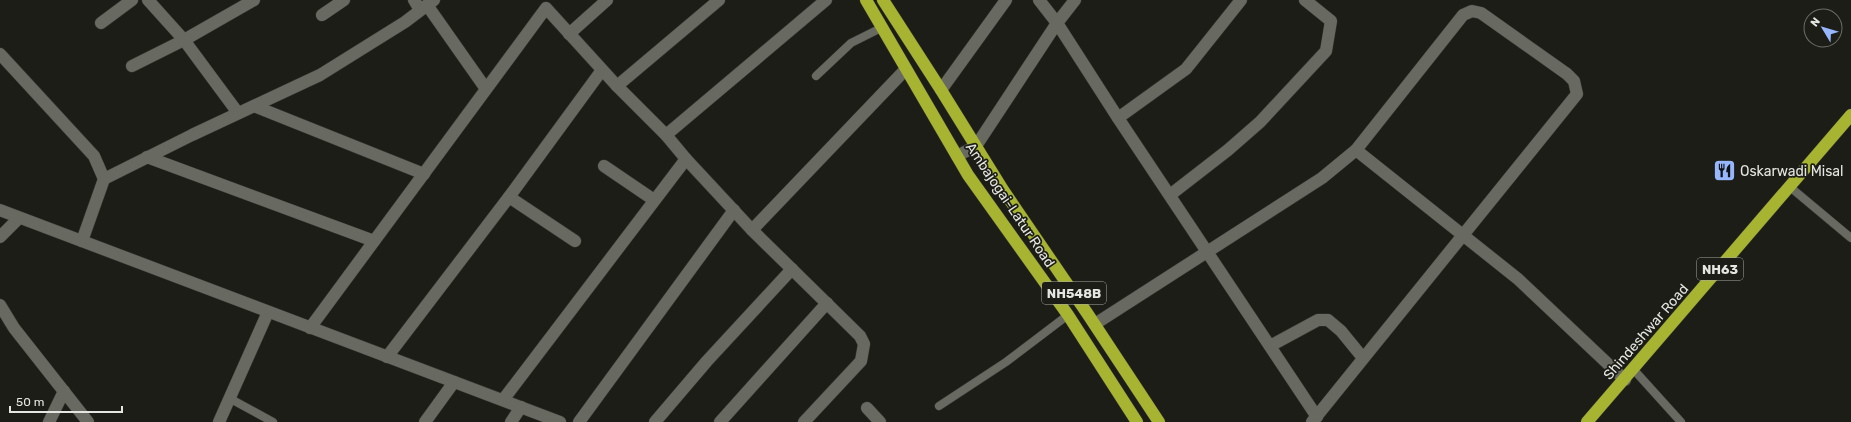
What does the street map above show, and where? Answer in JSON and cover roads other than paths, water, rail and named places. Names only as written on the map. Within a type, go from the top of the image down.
[{"type":"highway","name":"Ambajogai-Latur Road","points":[[866,0],[968,175],[1068,315],[1137,422]]},
{"type":"highway","name":"NH548B","points":[[883,0],[1003,190],[1095,324],[1159,422]]},
{"type":"highway","name":"Shindeshwar Road","points":[[1587,422],[1634,370],[1851,115]]},
{"type":"street","points":[[101,23],[132,0]]},
{"type":"street","points":[[148,0],[184,40],[238,113]]},
{"type":"street","points":[[132,66],[184,40],[254,0]]},
{"type":"street","points":[[322,15],[344,0]]},
{"type":"street","points":[[414,0],[427,5],[486,89]]},
{"type":"street","points":[[569,34],[607,0]]},
{"type":"street","points":[[617,86],[719,0]]},
{"type":"street","points":[[666,135],[826,0]]},
{"type":"street","points":[[941,90],[1006,0]]},
{"type":"street","points":[[1039,0],[1057,23],[1118,118],[1170,195],[1207,251],[1270,346],[1314,419],[1577,94],[1577,86],[1567,74],[1481,13],[1472,11],[1463,15],[1356,150],[1322,178],[1207,251],[1095,324]]},
{"type":"street","points":[[957,156],[976,146],[1057,23],[1075,0]]},
{"type":"street","points":[[1118,118],[1186,69],[1241,0]]},
{"type":"street","points":[[1170,195],[1228,150],[1260,122],[1326,51],[1331,21],[1305,0]]},
{"type":"street","points":[[310,328],[486,89],[543,4],[602,70],[666,135],[686,159],[752,230],[860,336],[864,344],[864,351],[861,361],[804,422]]},
{"type":"street","points":[[104,179],[238,113],[320,75],[405,22],[427,5]]},
{"type":"street","points":[[0,54],[94,156],[104,179],[82,241]]},
{"type":"street","points":[[752,230],[906,69]]},
{"type":"street","points":[[387,357],[509,197],[602,70]]},
{"type":"street","points":[[254,106],[424,174]]},
{"type":"street","points":[[1356,150],[1518,279],[1625,380]]},
{"type":"street","points":[[147,157],[374,241]]},
{"type":"street","points":[[502,400],[686,159]]},
{"type":"street","points":[[604,166],[654,200]]},
{"type":"street","points":[[509,197],[575,241]]},
{"type":"street","points":[[0,210],[560,422]]},
{"type":"street","points":[[579,422],[734,210]]},
{"type":"street","points":[[0,237],[19,218]]},
{"type":"street","points":[[655,422],[706,361],[792,269]]},
{"type":"street","points":[[720,422],[827,303]]},
{"type":"street","points":[[0,305],[14,328],[88,422]]},
{"type":"street","points":[[219,422],[268,312]]},
{"type":"street","points":[[1270,346],[1318,320],[1328,320],[1341,331],[1363,358]]},
{"type":"street","points":[[425,422],[454,382]]},
{"type":"street","points":[[49,422],[64,391]]},
{"type":"street","points":[[511,422],[521,407]]},
{"type":"street","points":[[867,408],[880,422]]},
{"type":"lane","points":[[816,76],[851,43],[883,27]]},
{"type":"lane","points":[[1790,187],[1851,238]]},
{"type":"lane","points":[[939,406],[1006,362],[1068,315]]},
{"type":"lane","points":[[1634,370],[1681,422]]},
{"type":"lane","points":[[229,398],[274,422]]},
{"type":"place","name":"Oskarwadi Misal","points":[[1725,171]]}]
